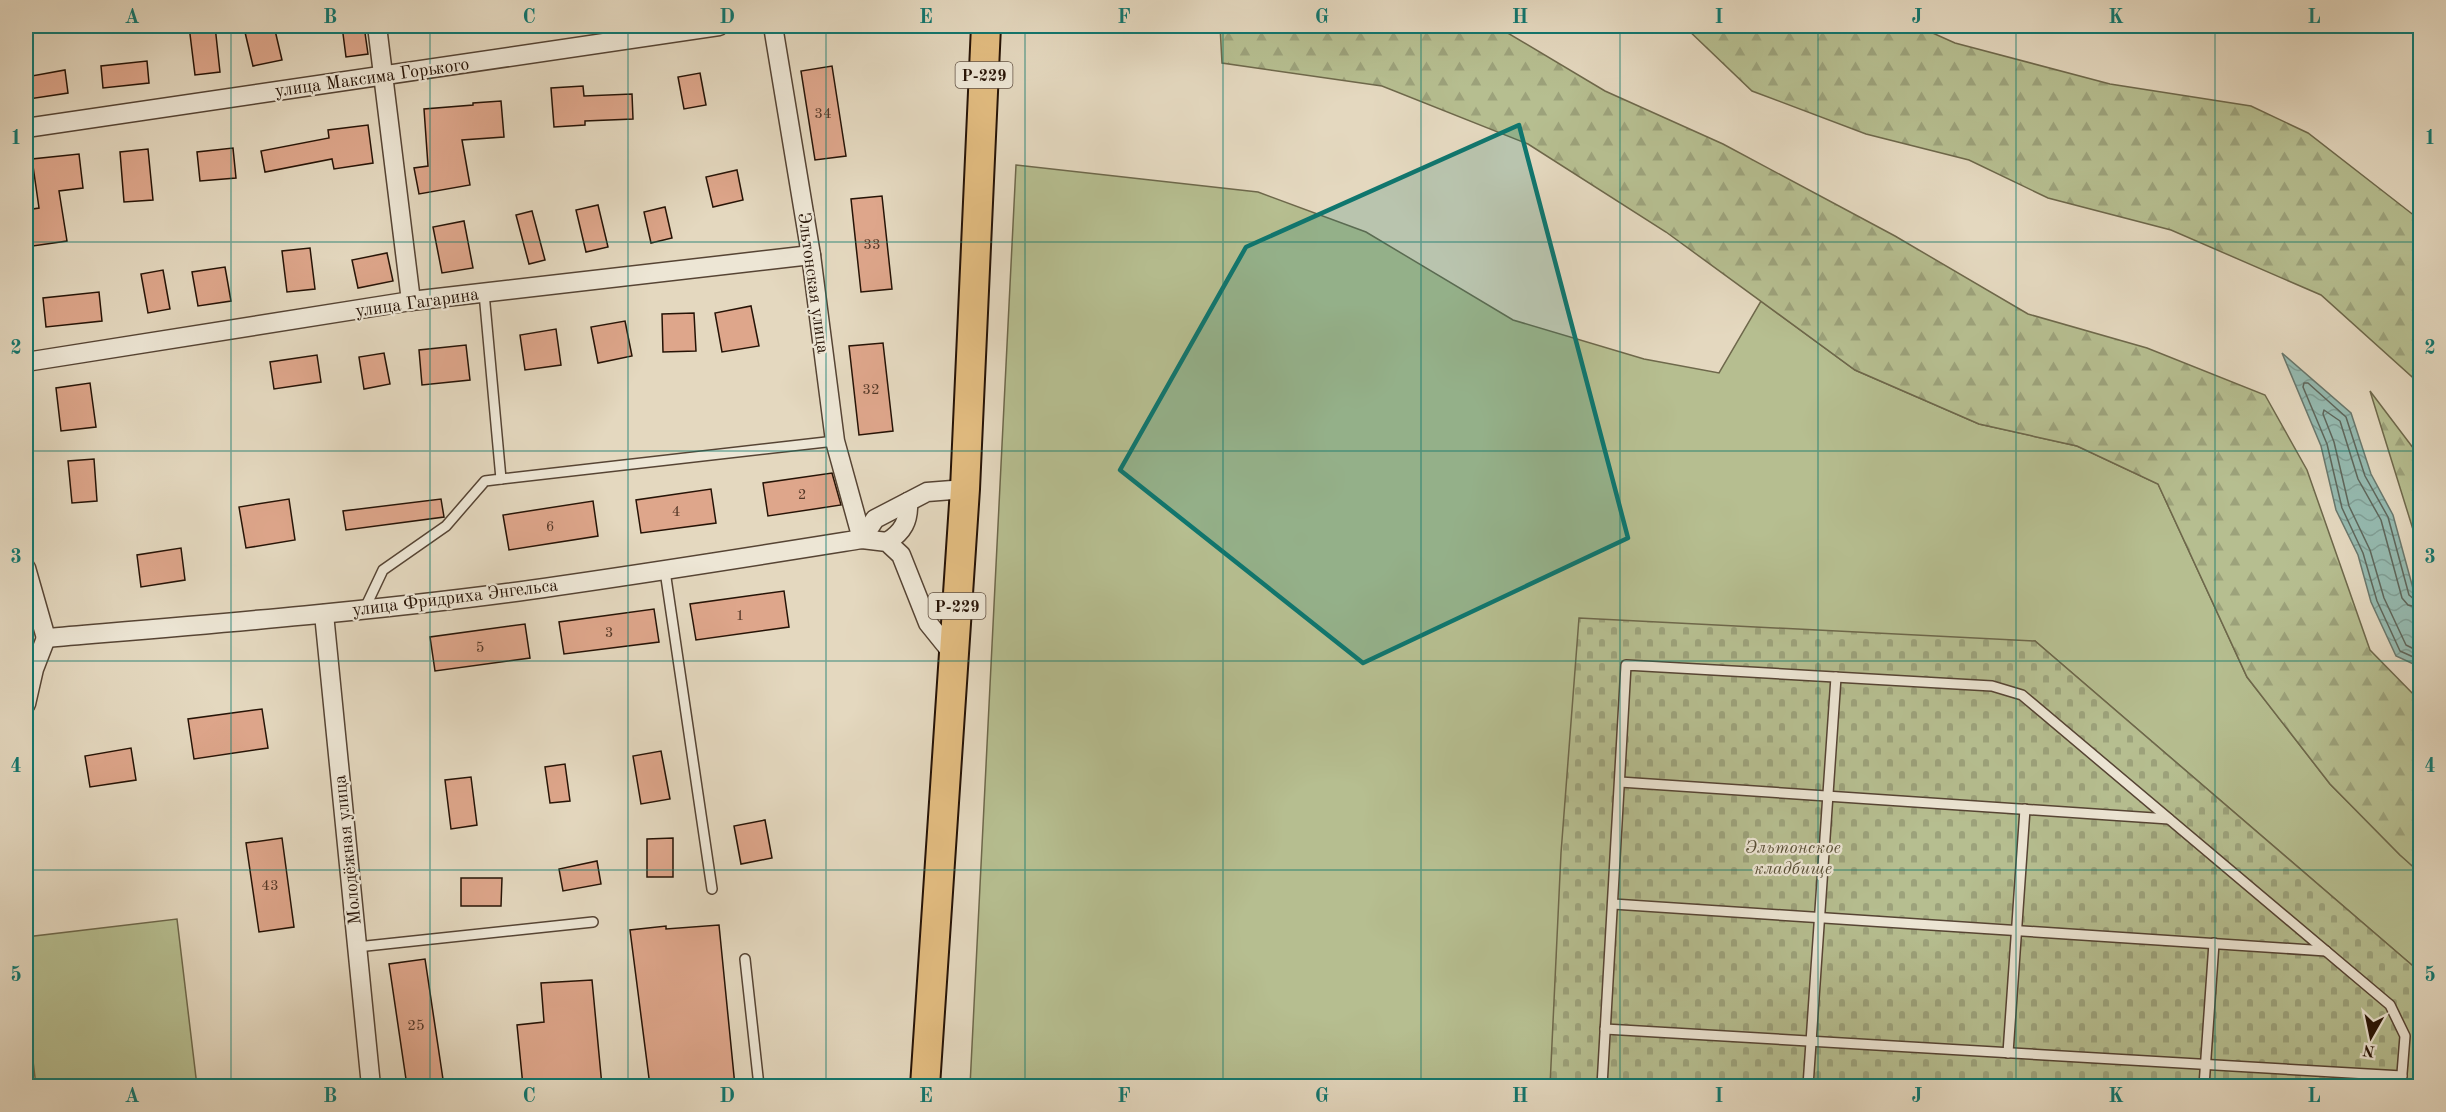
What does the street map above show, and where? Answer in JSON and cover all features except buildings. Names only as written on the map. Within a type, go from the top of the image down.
[{"type":"main road","name":"Р-229","points":[[926,1086],[965,489],[986,26]]},
{"type":"street","points":[[377,26],[411,301]]},
{"type":"street","name":"улица Максима Горького","points":[[26,129],[719,26]]},
{"type":"street","name":"Эльтонская улица","points":[[773,26],[811,255],[835,441],[861,539]]},
{"type":"street","name":"улица Гагарина","points":[[26,362],[411,301],[811,255]]},
{"type":"street","points":[[861,539],[875,519],[927,492],[965,489]]},
{"type":"street","points":[[908,502],[905,524],[899,534],[886,542],[900,555],[928,623],[953,654]]},
{"type":"street","name":"улица Фридриха Энгельса","points":[[45,638],[324,614],[506,593],[665,571],[861,539],[886,542]]},
{"type":"street","points":[[26,568],[45,638],[34,669],[26,704]]},
{"type":"street","name":"Молодёжная улица","points":[[324,614],[371,1086]]},
{"type":"lane","points":[[484,293],[501,479]]},
{"type":"lane","points":[[366,608],[383,570],[446,526],[485,481],[835,441]]},
{"type":"lane","points":[[665,571],[712,890]]},
{"type":"lane","points":[[1602,1086],[1626,665],[1992,686],[2022,695],[2390,1005],[2404,1036],[2401,1086]]},
{"type":"lane","points":[[1808,1086],[1836,677]]},
{"type":"lane","points":[[1620,782],[2169,819]]},
{"type":"lane","points":[[2008,1053],[2025,809]]},
{"type":"lane","points":[[1613,904],[2326,951]]},
{"type":"lane","points":[[357,947],[593,922]]},
{"type":"lane","points":[[2204,1086],[2214,943]]},
{"type":"lane","points":[[745,959],[759,1086]]},
{"type":"lane","points":[[1605,1029],[2402,1076]]},
{"type":"highlighted area","points":[[1519,125],[1628,538],[1363,663],[1120,470],[1246,247]]},
{"type":"green space","points":[[1220,26],[1496,26],[1605,91],[1723,144],[1895,236],[2028,314],[2147,348],[2265,395],[2307,470],[2370,650],[2420,701],[2420,873],[2330,784],[2247,677],[2158,484],[2077,446],[1979,424],[1855,370],[1666,232],[1528,144],[1382,86],[1222,63]]},
{"type":"green space","points":[[1684,26],[1917,26],[1955,43],[2110,84],[2251,106],[2308,133],[2420,220],[2420,384],[2321,295],[2171,230],[2048,198],[1969,160],[1866,134],[1752,91]]},
{"type":"green space","points":[[1016,165],[1258,192],[1366,232],[1513,320],[1644,359],[1719,373],[1761,301],[1855,370],[1979,424],[2077,446],[2158,484],[2247,677],[2330,784],[2400,855],[2420,871],[2420,972],[2035,641],[1552,1086],[970,1086]]},
{"type":"green space","points":[[2370,391],[2420,457],[2420,552]]},
{"type":"green space","name":"Эльтонское кладбище","points":[[1579,618],[2035,641],[2420,972],[2420,1086],[1550,1086],[1561,853]]},
{"type":"green space","points":[[177,919],[197,1086],[36,1086],[26,1002],[26,937]]},
{"type":"water","points":[[2282,353],[2351,413],[2371,474],[2393,515],[2414,592],[2420,596],[2420,667],[2396,656],[2371,602],[2358,555],[2336,510],[2321,446]]}]
